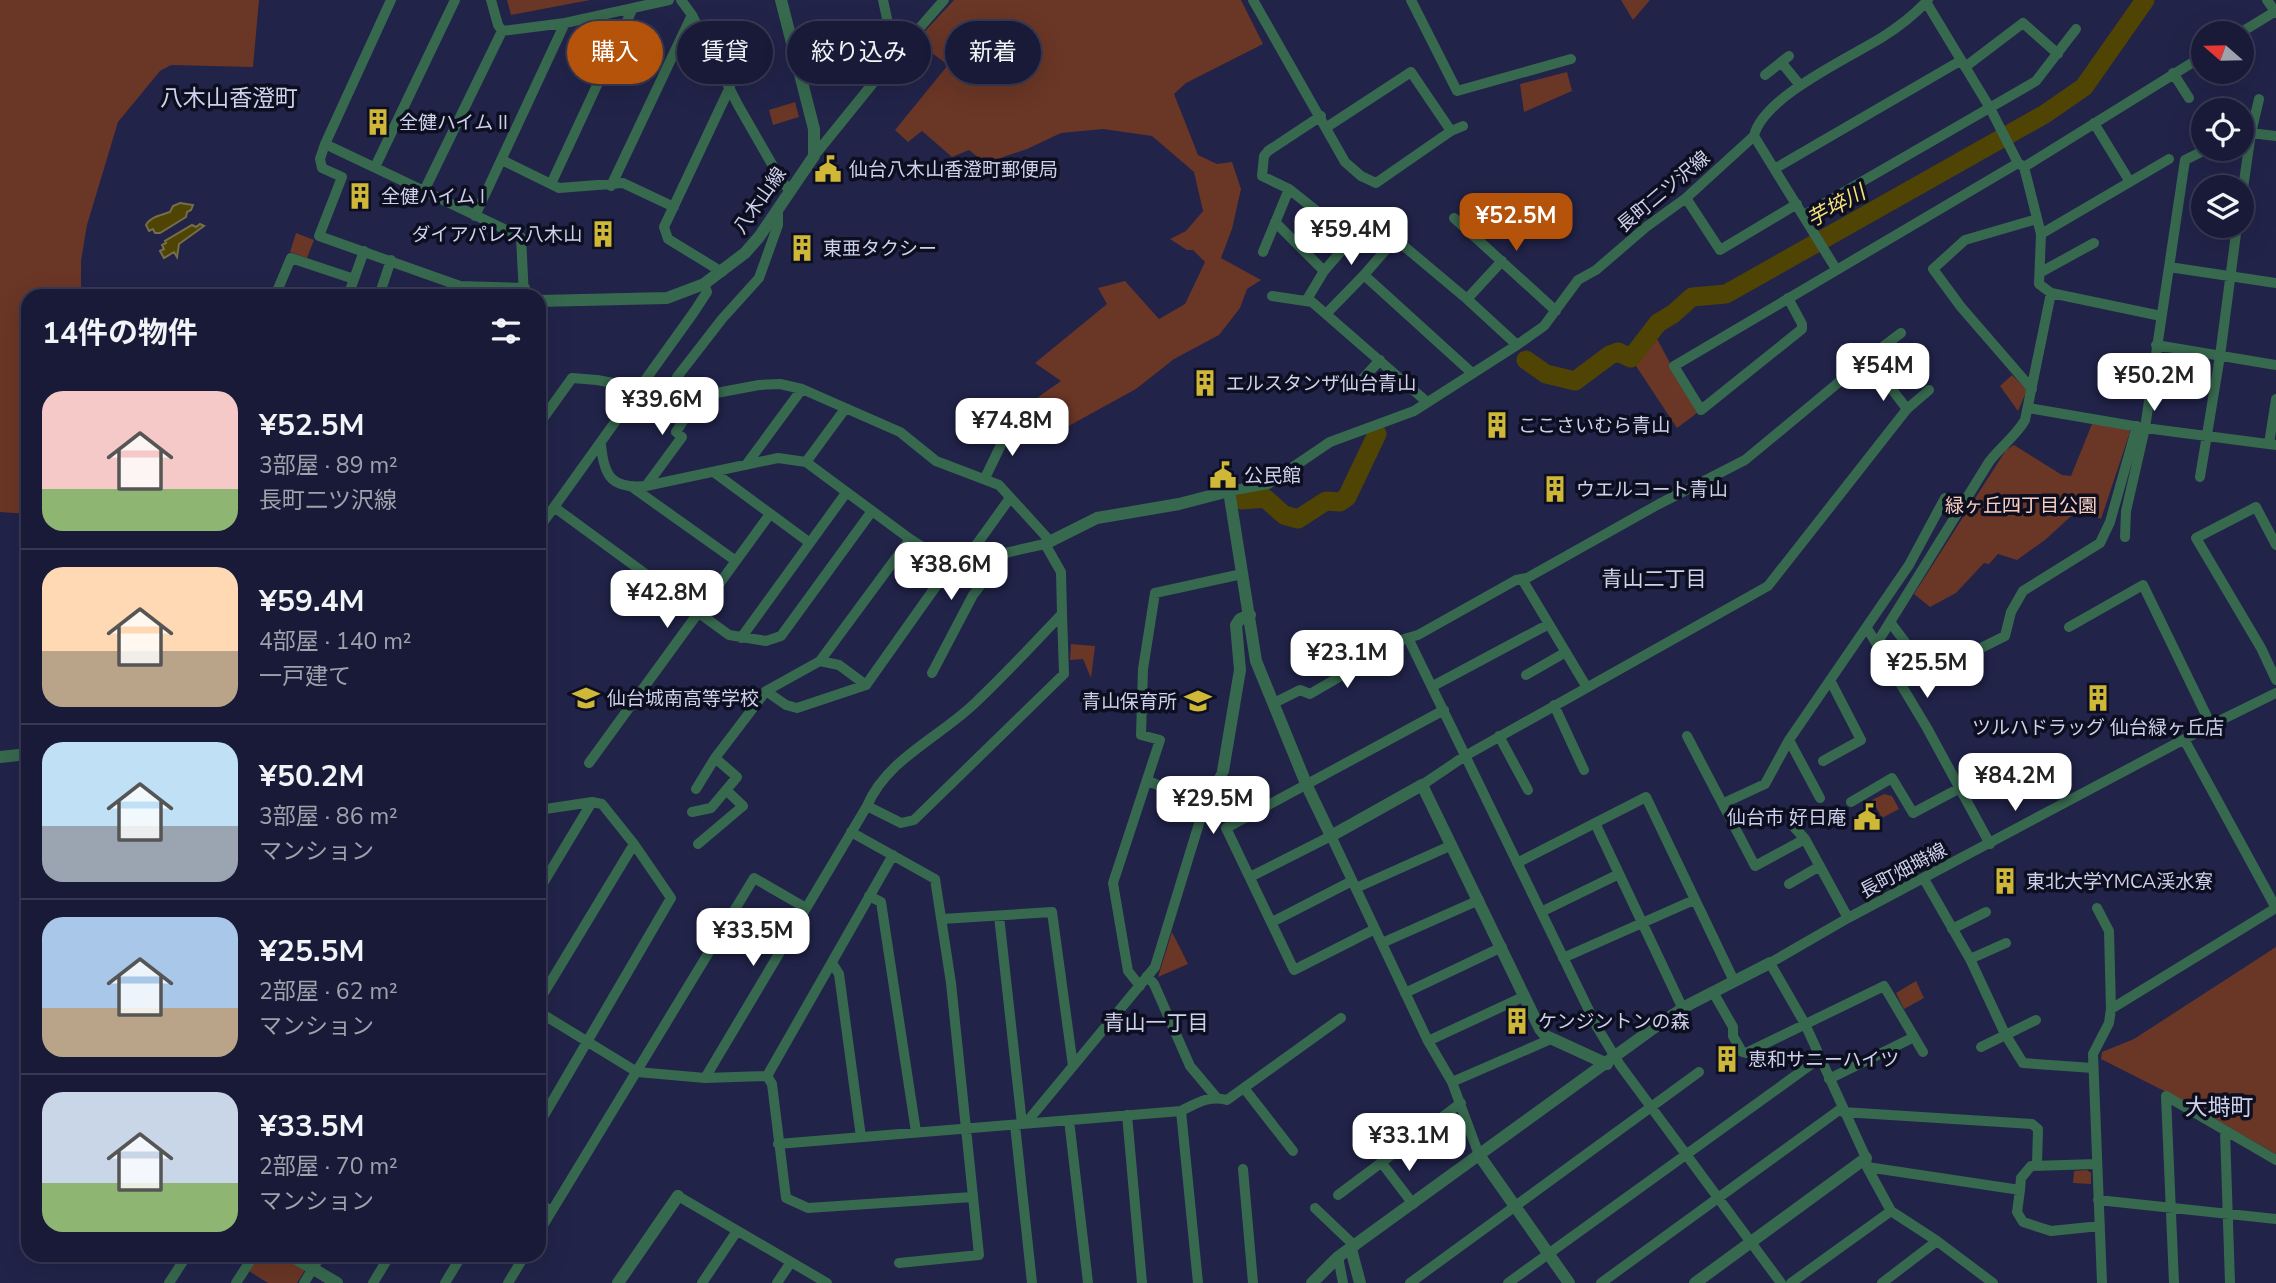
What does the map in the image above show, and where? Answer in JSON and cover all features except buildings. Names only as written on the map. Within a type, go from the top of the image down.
[{"type":"street","points":[[391,0],[320,159],[322,168],[342,177],[319,236],[460,286],[492,289]]},
{"type":"street","points":[[375,167],[455,0]]},
{"type":"street","points":[[491,0],[502,30]]},
{"type":"street","points":[[502,30],[565,23],[669,0]]},
{"type":"street","points":[[681,0],[692,15],[738,105],[790,191]]},
{"type":"street","points":[[781,0],[814,129],[814,156]]},
{"type":"street","points":[[883,0],[888,21]]},
{"type":"street","points":[[926,21],[944,0]]},
{"type":"street","points":[[1253,0],[1345,162],[1362,176],[1376,183],[1451,131],[1463,126]]},
{"type":"street","points":[[1411,0],[1457,91],[1572,59]]},
{"type":"street","points":[[2254,25],[2276,12],[2267,0]]},
{"type":"street","points":[[1927,1],[2021,165],[2041,234],[2039,284],[2051,293],[2161,316]]},
{"type":"street","name":"長町二ツ沢線","points":[[1229,491],[1268,484],[1330,442],[1414,411],[1517,345],[1544,326],[1578,280],[1596,270],[1686,198],[1754,136],[1757,123],[1799,84],[1883,37],[1927,1]]},
{"type":"street","points":[[551,184],[632,10]]},
{"type":"street","points":[[611,186],[692,15]]},
{"type":"street","points":[[475,216],[565,23]]},
{"type":"street","points":[[1776,168],[1963,64],[2023,23],[2057,54]]},
{"type":"street","points":[[1804,215],[2036,80],[2076,29]]},
{"type":"street","points":[[424,191],[502,30]]},
{"type":"street","points":[[1765,75],[1785,59],[1799,84]]},
{"type":"street","points":[[1788,298],[1802,329],[1700,410],[1674,366],[1836,269],[2094,123],[2191,63]]},
{"type":"street","points":[[1327,127],[1411,72],[1451,131]]},
{"type":"street","points":[[2173,74],[2189,98]]},
{"type":"street","points":[[814,156],[872,84]]},
{"type":"street","points":[[722,272],[668,239],[664,228],[730,87]]},
{"type":"street","points":[[2254,112],[2259,99]]},
{"type":"street","points":[[1321,116],[1264,156],[1262,176],[1289,189],[1349,236],[1355,235]]},
{"type":"street","points":[[2094,123],[2130,182]]},
{"type":"street","points":[[2254,133],[2276,136]]},
{"type":"street","points":[[1754,136],[1836,269]]},
{"type":"street","points":[[325,144],[521,237],[524,289]]},
{"type":"street","name":"八木山線","points":[[546,302],[667,298],[704,284],[745,254],[778,211],[814,156]]},
{"type":"street","points":[[2125,537],[2128,501],[2185,160],[2191,157]]},
{"type":"street","points":[[2041,234],[2169,159]]},
{"type":"street","points":[[502,160],[559,188],[623,183],[674,207]]},
{"type":"street","points":[[1263,252],[1289,189]]},
{"type":"street","points":[[1686,198],[1720,250],[1797,204]]},
{"type":"street","points":[[778,211],[778,225],[759,278],[722,319],[677,377],[676,386],[679,392],[695,397],[759,385],[780,384],[802,388],[900,432],[936,460],[999,485],[1047,543],[1061,572],[1064,674],[914,820],[901,823],[867,806]]},
{"type":"street","points":[[1454,218],[1556,311]]},
{"type":"street","points":[[2032,389],[1961,307],[1933,269],[1965,240],[2037,219]]},
{"type":"street","points":[[1306,302],[1324,271],[1367,222],[1374,221],[1517,345]]},
{"type":"street","points":[[1275,222],[1324,271]]},
{"type":"street","points":[[1327,313],[1396,238]]},
{"type":"street","points":[[2200,477],[2235,238]]},
{"type":"street","points":[[2041,272],[2094,243]]},
{"type":"street","points":[[350,289],[364,251]]},
{"type":"street","points":[[278,289],[291,258],[354,279]]},
{"type":"street","points":[[381,289],[391,260]]},
{"type":"street","points":[[1467,299],[1502,261]]},
{"type":"street","points":[[2169,267],[2276,283]]},
{"type":"street","points":[[1364,275],[1472,373]]},
{"type":"street","points":[[546,518],[601,445],[707,292],[704,284]]},
{"type":"street","points":[[457,289],[460,286]]},
{"type":"street","points":[[1877,643],[1989,462],[2001,446],[2019,430],[2028,408],[2051,293]]},
{"type":"street","points":[[1272,296],[1312,302],[1427,402]]},
{"type":"street","points":[[1274,703],[1300,690],[1310,694],[1408,638],[1745,460],[1901,333]]},
{"type":"street","points":[[2156,345],[2276,365]]},
{"type":"street","points":[[1868,358],[1907,409]]},
{"type":"street","points":[[1358,384],[1380,360]]},
{"type":"street","points":[[546,414],[572,378],[639,388]]},
{"type":"street","points":[[746,465],[802,388]]},
{"type":"street","points":[[1250,877],[1422,785],[1465,755],[1768,586],[1907,409],[1929,390]]},
{"type":"street","points":[[646,486],[682,437],[676,432],[692,407],[695,397]]},
{"type":"street","points":[[2028,408],[2272,445],[2276,399]]},
{"type":"street","points":[[806,462],[845,409]]},
{"type":"street","points":[[985,478],[1011,424]]},
{"type":"street","points":[[1890,622],[1929,674],[2005,636],[2011,611],[2023,591],[2100,543],[2141,427]]},
{"type":"street","points":[[601,445],[603,466],[610,477],[621,486],[632,487],[715,473],[778,458],[806,462],[910,539],[951,565]]},
{"type":"street","points":[[715,473],[810,543]]},
{"type":"street","points":[[632,487],[736,561]]},
{"type":"street","points":[[766,691],[786,705],[797,708],[866,685],[951,565],[1047,543],[1097,518],[1180,504],[1229,491],[1256,661],[1307,786],[1428,1041],[1452,1082],[1479,1155],[1569,1283]]},
{"type":"street","points":[[741,638],[846,493]]},
{"type":"street","points":[[964,562],[1010,498]]},
{"type":"street","points":[[1724,803],[1765,784],[1789,740],[1909,565],[1945,498]]},
{"type":"street","points":[[554,507],[729,635],[766,641],[781,636],[872,511]]},
{"type":"street","points":[[2276,545],[2256,507],[2196,538],[2261,648],[2276,680]]},
{"type":"street","points":[[589,764],[770,514]]},
{"type":"street","points":[[696,789],[715,758],[766,691],[820,661],[910,539]]},
{"type":"street","points":[[932,673],[973,594],[1005,554]]},
{"type":"street","points":[[1140,986],[1128,971],[1113,883],[1160,740],[1141,735],[1143,669],[1155,593],[1242,574]]},
{"type":"street","points":[[1522,579],[1586,686]]},
{"type":"street","points":[[2069,627],[2143,585],[2211,725]]},
{"type":"street","points":[[705,1078],[867,806],[874,788],[923,743],[973,705],[1062,614]]},
{"type":"street","points":[[1021,1124],[1155,967],[1206,804],[1223,771],[1240,670],[1236,625],[1240,619],[1250,615]]},
{"type":"street","points":[[1433,686],[1549,624]]},
{"type":"street","points":[[1867,628],[1990,844]]},
{"type":"street","points":[[1408,638],[1611,1061],[1651,1105],[1781,1283]]},
{"type":"street","points":[[1526,675],[1566,652]]},
{"type":"street","points":[[820,661],[839,665],[866,685]]},
{"type":"street","points":[[1823,761],[1861,740],[1830,680]]},
{"type":"street","name":"長町畑塒線","points":[[1770,963],[1848,918],[2276,693]]},
{"type":"street","points":[[1553,705],[1584,770]]},
{"type":"street","points":[[1375,929],[1294,970],[1226,828],[1444,710]]},
{"type":"street","points":[[1499,736],[1528,790]]},
{"type":"street","points":[[1687,736],[1755,866],[1805,839]]},
{"type":"street","points":[[1789,740],[1821,798]]},
{"type":"street","points":[[2111,1009],[2276,908],[2185,740]]},
{"type":"street","points":[[0,757],[21,755]]},
{"type":"street","points":[[692,811],[711,808],[737,777],[715,758]]},
{"type":"street","points":[[1852,802],[1892,778],[1913,813],[1960,788]]},
{"type":"street","points":[[1148,781],[1206,804]]},
{"type":"street","points":[[1422,785],[1540,1029],[1551,1039],[1611,1061]]},
{"type":"street","points":[[698,844],[743,806],[726,790]]},
{"type":"street","points":[[1517,863],[1646,797],[1734,981]]},
{"type":"street","points":[[546,809],[592,802],[602,804],[634,844],[671,898],[546,1112]]},
{"type":"street","points":[[546,878],[592,802]]},
{"type":"street","points":[[1595,823],[1683,1009]]},
{"type":"street","points":[[1794,827],[1805,839],[1848,918]]},
{"type":"street","points":[[851,832],[934,879],[942,919],[966,1129],[979,1255],[899,1263]]},
{"type":"street","points":[[546,989],[634,844]]},
{"type":"street","points":[[1272,922],[1354,884],[1452,845]]},
{"type":"street","points":[[767,1076],[893,855]]},
{"type":"street","points":[[1790,884],[1820,866]]},
{"type":"street","points":[[1541,912],[1619,874]]},
{"type":"street","points":[[546,1221],[754,878],[806,908]]},
{"type":"street","points":[[1924,879],[1970,959],[2005,1034],[2022,1063],[2093,1068]]},
{"type":"street","points":[[869,896],[881,902],[916,1132]]},
{"type":"street","points":[[1382,943],[1479,900]]},
{"type":"street","points":[[1563,958],[1694,900]]},
{"type":"street","points":[[2097,908],[2109,931],[2111,1009],[2109,1023],[2093,1054],[2102,1283]]},
{"type":"street","points":[[942,919],[1052,912],[1073,1066]]},
{"type":"street","points":[[1952,929],[1986,912]]},
{"type":"street","points":[[999,916],[1021,1124],[1032,1283]]},
{"type":"street","points":[[1970,959],[2006,943]]},
{"type":"street","points":[[1405,993],[1502,947]]},
{"type":"street","points":[[832,963],[839,974],[861,1137]]},
{"type":"street","points":[[1312,1283],[1338,1257],[1683,1009],[1770,963],[1805,1024],[1842,1110],[1891,1211],[1993,1283]]},
{"type":"street","points":[[1147,976],[1154,984],[1190,1066],[1216,1097],[1227,1100],[1341,1017]]},
{"type":"street","points":[[1713,992],[1732,1027],[1733,1036],[1742,1052],[1746,1053],[1884,986],[1923,1052]]},
{"type":"street","points":[[1428,1041],[1525,996]]},
{"type":"street","points":[[546,1016],[637,1072],[705,1078],[767,1076]]},
{"type":"street","points":[[1981,1047],[2035,1020]]},
{"type":"street","points":[[1829,1079],[1914,1037]]},
{"type":"street","points":[[1452,1082],[1551,1039]]},
{"type":"street","points":[[1508,1283],[1820,1058]]},
{"type":"street","points":[[1410,1283],[1699,1072]]},
{"type":"street","points":[[767,1076],[772,1084],[786,1198],[808,1208],[972,1197]]},
{"type":"street","points":[[1244,1088],[1293,1151]]},
{"type":"street","points":[[2174,1283],[2166,1096],[2276,1160]]},
{"type":"street","points":[[778,1144],[1181,1111],[1216,1097]]},
{"type":"street","points":[[1338,1195],[1461,1103]]},
{"type":"street","points":[[1601,1283],[1842,1110],[2032,1124],[2038,1129],[2037,1164]]},
{"type":"street","points":[[1181,1111],[1198,1283]]},
{"type":"street","points":[[1127,1115],[1142,1283]]},
{"type":"street","points":[[1069,1120],[1087,1283]]},
{"type":"street","points":[[2225,1130],[2230,1283]]},
{"type":"street","points":[[1381,1161],[1413,1204]]},
{"type":"street","points":[[1695,1283],[1867,1162],[2020,1191]]},
{"type":"street","points":[[2097,1164],[2031,1166],[2021,1178],[2017,1212],[2023,1222],[2051,1231],[2100,1226]]},
{"type":"street","points":[[1242,1169],[1253,1283]]},
{"type":"street","points":[[618,1283],[678,1196],[827,1283]]},
{"type":"street","points":[[2098,1200],[2276,1219]]},
{"type":"street","points":[[546,1207],[552,1211]]},
{"type":"street","points":[[1315,1208],[1353,1247],[1360,1283]]},
{"type":"street","points":[[1791,1283],[1891,1211]]},
{"type":"street","points":[[702,1283],[737,1231]]},
{"type":"street","points":[[1882,1283],[1937,1241]]},
{"type":"street","points":[[1338,1257],[1343,1283]]},
{"type":"street","points":[[169,1283],[182,1262]]},
{"type":"street","points":[[236,1283],[250,1262]]},
{"type":"street","points":[[302,1262],[337,1283]]},
{"type":"street","points":[[304,1283],[317,1262]]},
{"type":"street","points":[[373,1283],[386,1262]]},
{"type":"street","points":[[445,1283],[458,1262]]},
{"type":"street","points":[[508,1283],[521,1262]]},
{"type":"street","points":[[777,1283],[791,1262]]},
{"type":"street","points":[[1971,1283],[1982,1275]]},
{"type":"green space","points":[[0,0],[259,0],[253,67],[171,65],[160,71],[118,122],[87,225],[81,261],[81,289],[21,289],[21,514],[0,512]]},
{"type":"green space","points":[[507,0],[590,0],[511,15]]},
{"type":"green space","points":[[954,0],[1241,0],[1263,44],[1186,83],[1174,94],[1198,155],[1217,164],[1232,162],[1241,189],[1232,229],[1221,258],[1261,280],[1247,289],[1240,308],[1219,335],[1174,359],[1136,389],[1054,434],[1037,398],[1061,381],[1035,363],[1107,304],[1098,288],[1125,281],[1159,319],[1185,304],[1205,262],[1193,250],[1187,250],[1170,239],[1186,231],[1203,211],[1194,172],[1152,136],[1103,129],[1061,133],[1027,149],[985,163],[969,150],[952,157],[922,131],[908,142],[895,130],[945,69],[945,84],[1041,84],[1041,21],[945,21],[945,63],[931,52],[931,25]]},
{"type":"green space","points":[[1621,0],[1650,0],[1633,20]]},
{"type":"green space","points":[[1567,72],[1572,91],[1524,112],[1520,84]]},
{"type":"green space","points":[[795,102],[799,117],[773,125],[769,110]]},
{"type":"green space","points":[[296,233],[314,240],[307,258],[290,252]]},
{"type":"green space","points":[[1656,337],[1697,413],[1677,428],[1634,363]]},
{"type":"green space","points":[[2012,375],[2027,390],[2018,411],[2000,386]]},
{"type":"green space","name":"緑ヶ丘四丁目公園","points":[[2092,424],[2127,427],[2130,432],[2101,519],[2080,508],[2045,540],[2017,560],[1998,554],[1989,564],[1984,563],[1956,593],[1930,607],[1914,594],[2006,450],[2014,445],[2062,475],[2071,476]]},
{"type":"green space","points":[[1071,644],[1095,646],[1091,678],[1083,659],[1070,660]]},
{"type":"green space","points":[[1884,794],[1892,796],[1899,809],[1882,818],[1872,800]]},
{"type":"green space","points":[[1172,932],[1188,964],[1158,977]]},
{"type":"green space","points":[[2276,947],[2276,1154],[2182,1100],[2101,1059],[2102,1052],[2134,1039]]},
{"type":"green space","points":[[1916,981],[1924,998],[1904,1009],[1896,993]]},
{"type":"green space","points":[[2087,1170],[2091,1173],[2091,1184],[2073,1183],[2074,1171]]},
{"type":"green space","points":[[255,1262],[292,1262],[305,1270],[297,1283],[268,1283],[249,1271]]},
{"type":"shaded area","points":[[180,203],[193,205],[186,217],[160,233],[155,233],[153,229],[149,231],[146,225],[150,220],[170,212],[173,206]]},
{"type":"shaded area","points":[[200,224],[204,226],[179,244],[177,257],[174,252],[164,258],[160,251],[164,249],[162,245],[165,241],[192,225],[196,227]]},
{"type":"waterway","name":"芋埣川","points":[[1526,360],[1546,374],[1575,381],[1610,355],[1618,352],[1631,358],[1658,323],[1692,297],[1726,294],[2045,114],[2084,87],[2145,0]]},
{"type":"waterway","name":"芋埣川","points":[[1242,500],[1265,498],[1284,515],[1298,519],[1326,501],[1340,502],[1347,497],[1377,434]]},
{"type":"place","name":"全健ハイム II","points":[[378,122]]},
{"type":"place","name":"仙台八木山香澄町郵便局","points":[[828,169]]},
{"type":"place","name":"全健ハイム I","points":[[360,196]]},
{"type":"place","name":"ダイアパレス八木山","points":[[603,234]]},
{"type":"place","name":"東亜タクシー","points":[[802,248]]},
{"type":"place","name":"エルスタンザ仙台青山","points":[[1205,383]]},
{"type":"place","name":"ここさいむら青山","points":[[1497,425]]},
{"type":"place","name":"公民館","points":[[1223,475]]},
{"type":"place","name":"ウエルコート青山","points":[[1555,489]]},
{"type":"place","name":"仙台城南高等学校","points":[[586,698]]},
{"type":"place","name":"ツルハドラッグ 仙台緑ヶ丘店","points":[[2098,698]]},
{"type":"place","name":"青山保育所","points":[[1198,701]]},
{"type":"place","name":"仙台市 好日庵","points":[[1867,817]]},
{"type":"place","name":"東北大学YMCA渓水寮","points":[[2005,881]]},
{"type":"place","name":"ケンジントンの森","points":[[1517,1021]]},
{"type":"place","name":"恵和サニーハイツ","points":[[1727,1059]]},
{"type":"district","name":"八木山香澄町","points":[[229,98]]},
{"type":"district","name":"青山二丁目","points":[[1654,579]]},
{"type":"district","name":"青山一丁目","points":[[1156,1023]]},
{"type":"district","name":"大塒町","points":[[2219,1107]]}]
